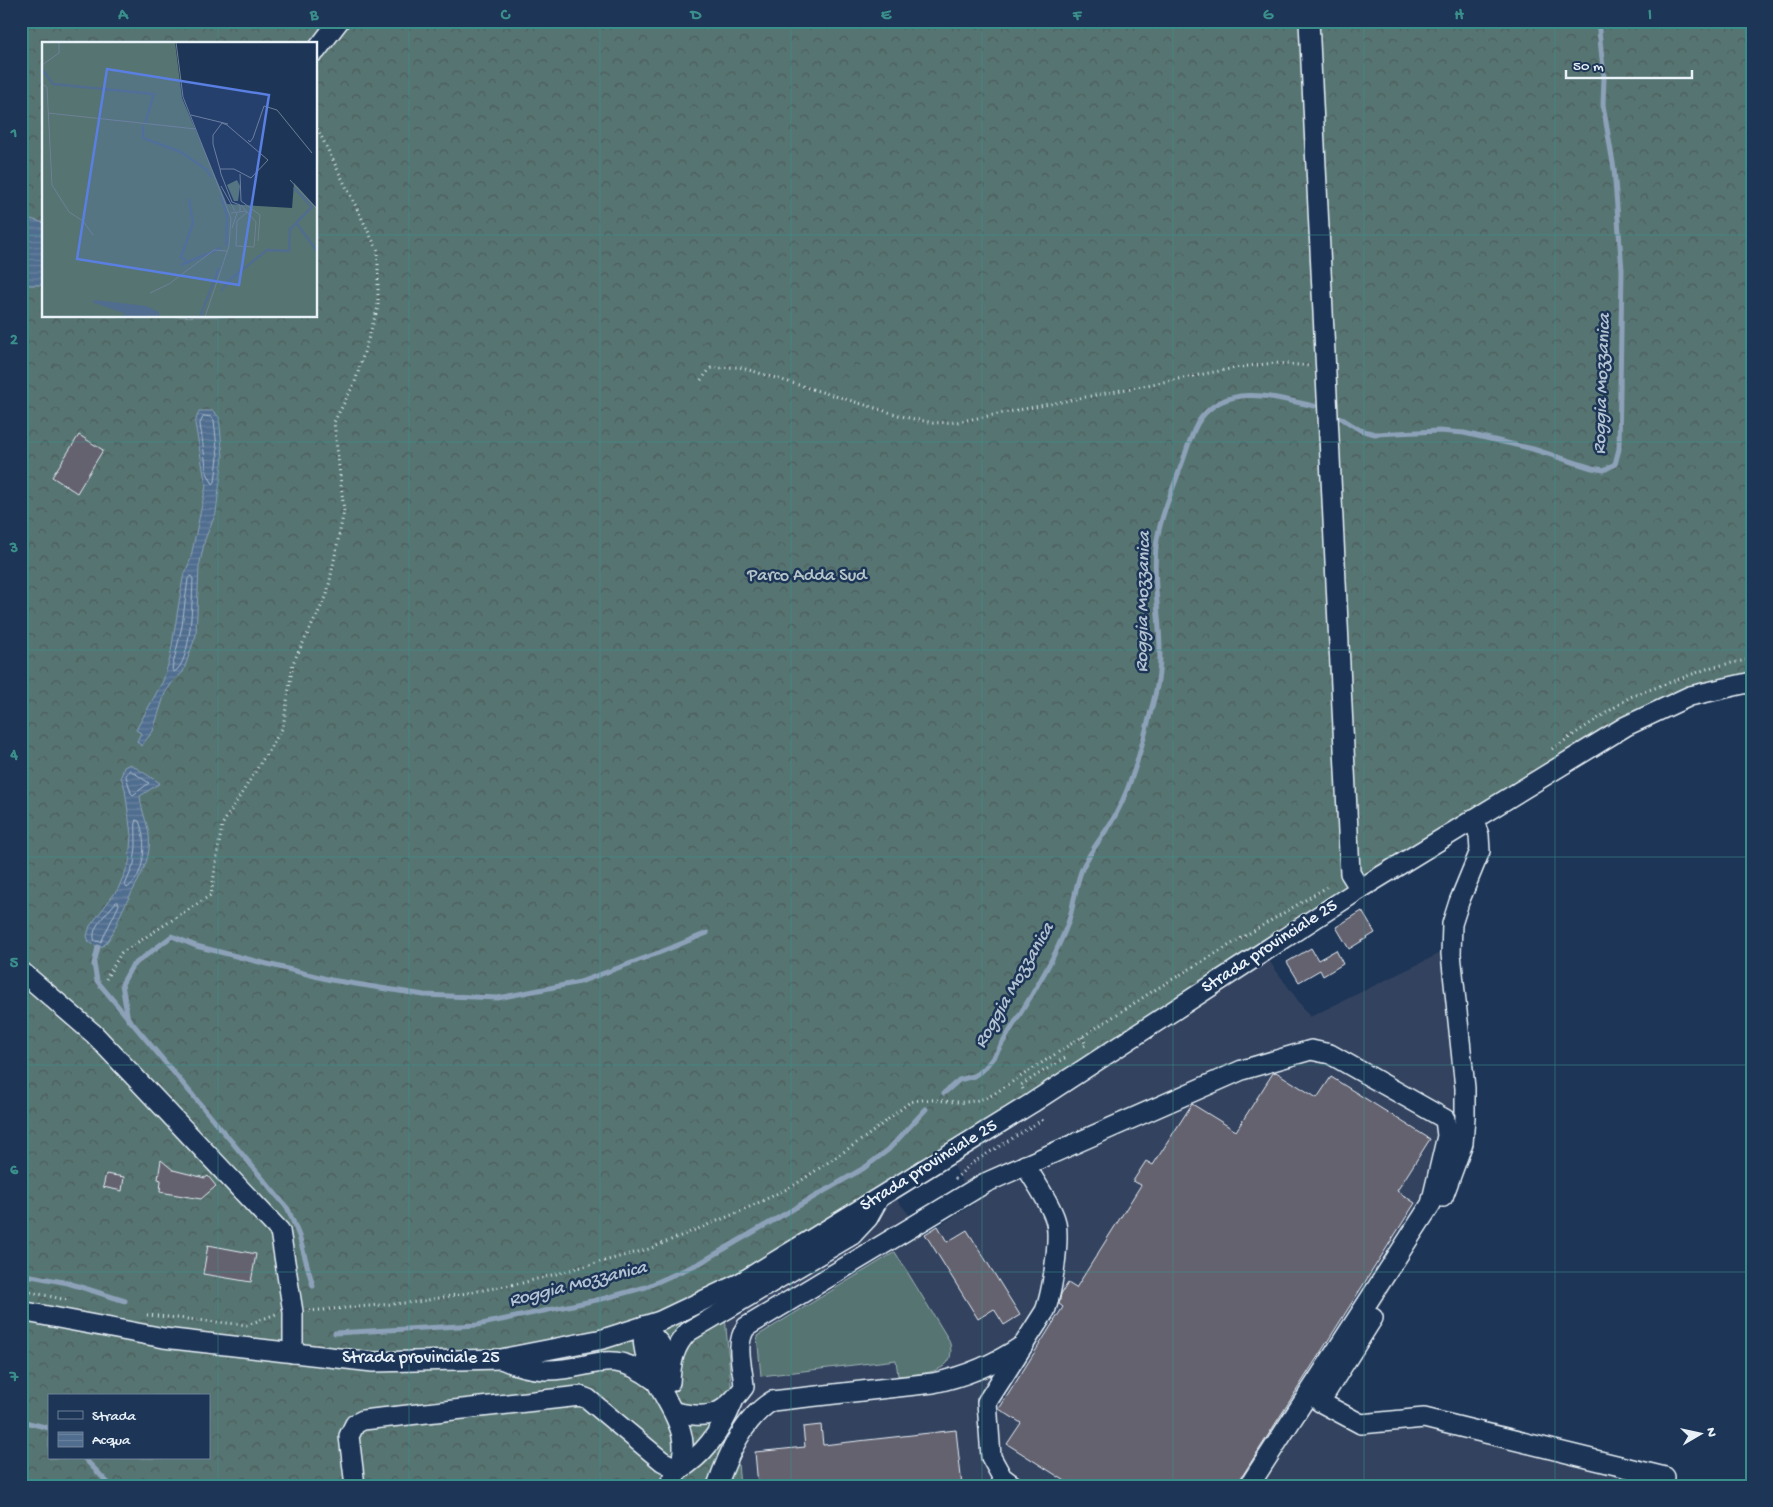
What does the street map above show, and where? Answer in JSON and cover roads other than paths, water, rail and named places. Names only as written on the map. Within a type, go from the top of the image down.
[{"type":"street","points":[[318,48],[340,21]]},
{"type":"street","points":[[1309,21],[1326,368],[1355,881]]},
{"type":"street","name":"Strada provinciale 25","points":[[21,1311],[164,1338],[373,1362],[501,1359],[566,1347],[644,1326],[687,1309],[740,1283],[1032,1102],[1355,881],[1473,819],[1626,726],[1690,696],[1752,682]]},
{"type":"street","points":[[1473,819],[1479,835],[1480,852],[1454,917],[1451,954],[1465,1088],[1463,1143],[1435,1217],[1320,1402],[1362,1424],[1424,1418],[1665,1478],[1664,1486]]},
{"type":"street","points":[[21,971],[94,1034],[280,1231],[293,1312],[293,1353]]},
{"type":"street","points":[[668,1486],[679,1470],[693,1461],[725,1422],[734,1402],[744,1387],[739,1350],[740,1336],[746,1327],[984,1183],[1242,1070],[1312,1050],[1330,1054],[1445,1119],[1447,1136],[1431,1204],[1249,1486]]},
{"type":"street","points":[[1014,1486],[1002,1477],[991,1458],[987,1402],[1045,1311],[1051,1294],[1055,1259],[1056,1220],[1025,1165]]},
{"type":"street","points":[[663,1381],[682,1338],[688,1332],[852,1236],[868,1218],[881,1196]]},
{"type":"street","points":[[644,1326],[646,1362],[663,1381],[674,1412],[683,1448],[679,1470]]},
{"type":"street","points":[[717,1486],[732,1446],[762,1409],[772,1401],[933,1383],[970,1374],[989,1366],[1023,1345]]},
{"type":"street","points":[[501,1359],[517,1366],[546,1370],[596,1361],[622,1362],[663,1381]]},
{"type":"street","points":[[354,1486],[349,1436],[355,1424],[363,1420],[580,1396],[588,1399],[662,1461],[679,1470]]},
{"type":"street","points":[[674,1412],[696,1416],[710,1416],[734,1402]]},
{"type":"water","points":[[31,219],[42,222],[42,285],[28,285],[21,281],[21,224]]},
{"type":"water","points":[[199,411],[213,411],[219,417],[223,457],[216,513],[205,539],[199,567],[196,635],[183,672],[174,680],[165,693],[153,731],[141,746],[137,741],[141,733],[136,730],[163,681],[170,658],[183,578],[190,561],[206,486],[195,423]]},
{"type":"water","points":[[130,764],[160,783],[140,796],[148,829],[149,851],[143,871],[112,934],[103,946],[98,947],[89,942],[87,936],[90,926],[118,889],[129,863],[131,835],[125,789],[121,777],[124,767]]},
{"type":"waterway","name":"Roggia Mozzanica","points":[[1341,418],[1360,430],[1375,434],[1439,431],[1464,433],[1533,449],[1592,468],[1604,470],[1615,464],[1619,449],[1622,270],[1614,169],[1603,105],[1604,77],[1598,21]]},
{"type":"waterway","name":"Roggia Mozzanica","points":[[944,1093],[959,1080],[974,1076],[984,1069],[996,1054],[1035,990],[1053,957],[1068,923],[1082,869],[1116,814],[1129,786],[1159,677],[1160,640],[1155,565],[1156,547],[1166,506],[1198,423],[1212,407],[1225,400],[1239,396],[1285,399],[1314,406]]},
{"type":"waterway","points":[[128,1020],[122,984],[132,966],[172,936],[196,946],[331,980],[424,995],[498,998],[580,982],[707,933]]},
{"type":"waterway","points":[[98,947],[94,964],[97,981],[288,1209],[299,1236],[313,1286]]},
{"type":"waterway","name":"Roggia Mozzanica","points":[[335,1333],[477,1325],[606,1298],[646,1287],[700,1263],[864,1168],[888,1150],[926,1109]]},
{"type":"waterway","name":"Roggia Mozzanica","points":[[21,1274],[68,1283],[125,1301]]},
{"type":"waterway","points":[[21,1421],[48,1428]]},
{"type":"waterway","points":[[86,1460],[111,1486]]},
{"type":"park label","name":"Parco Adda Sud","points":[[807,576]]}]
